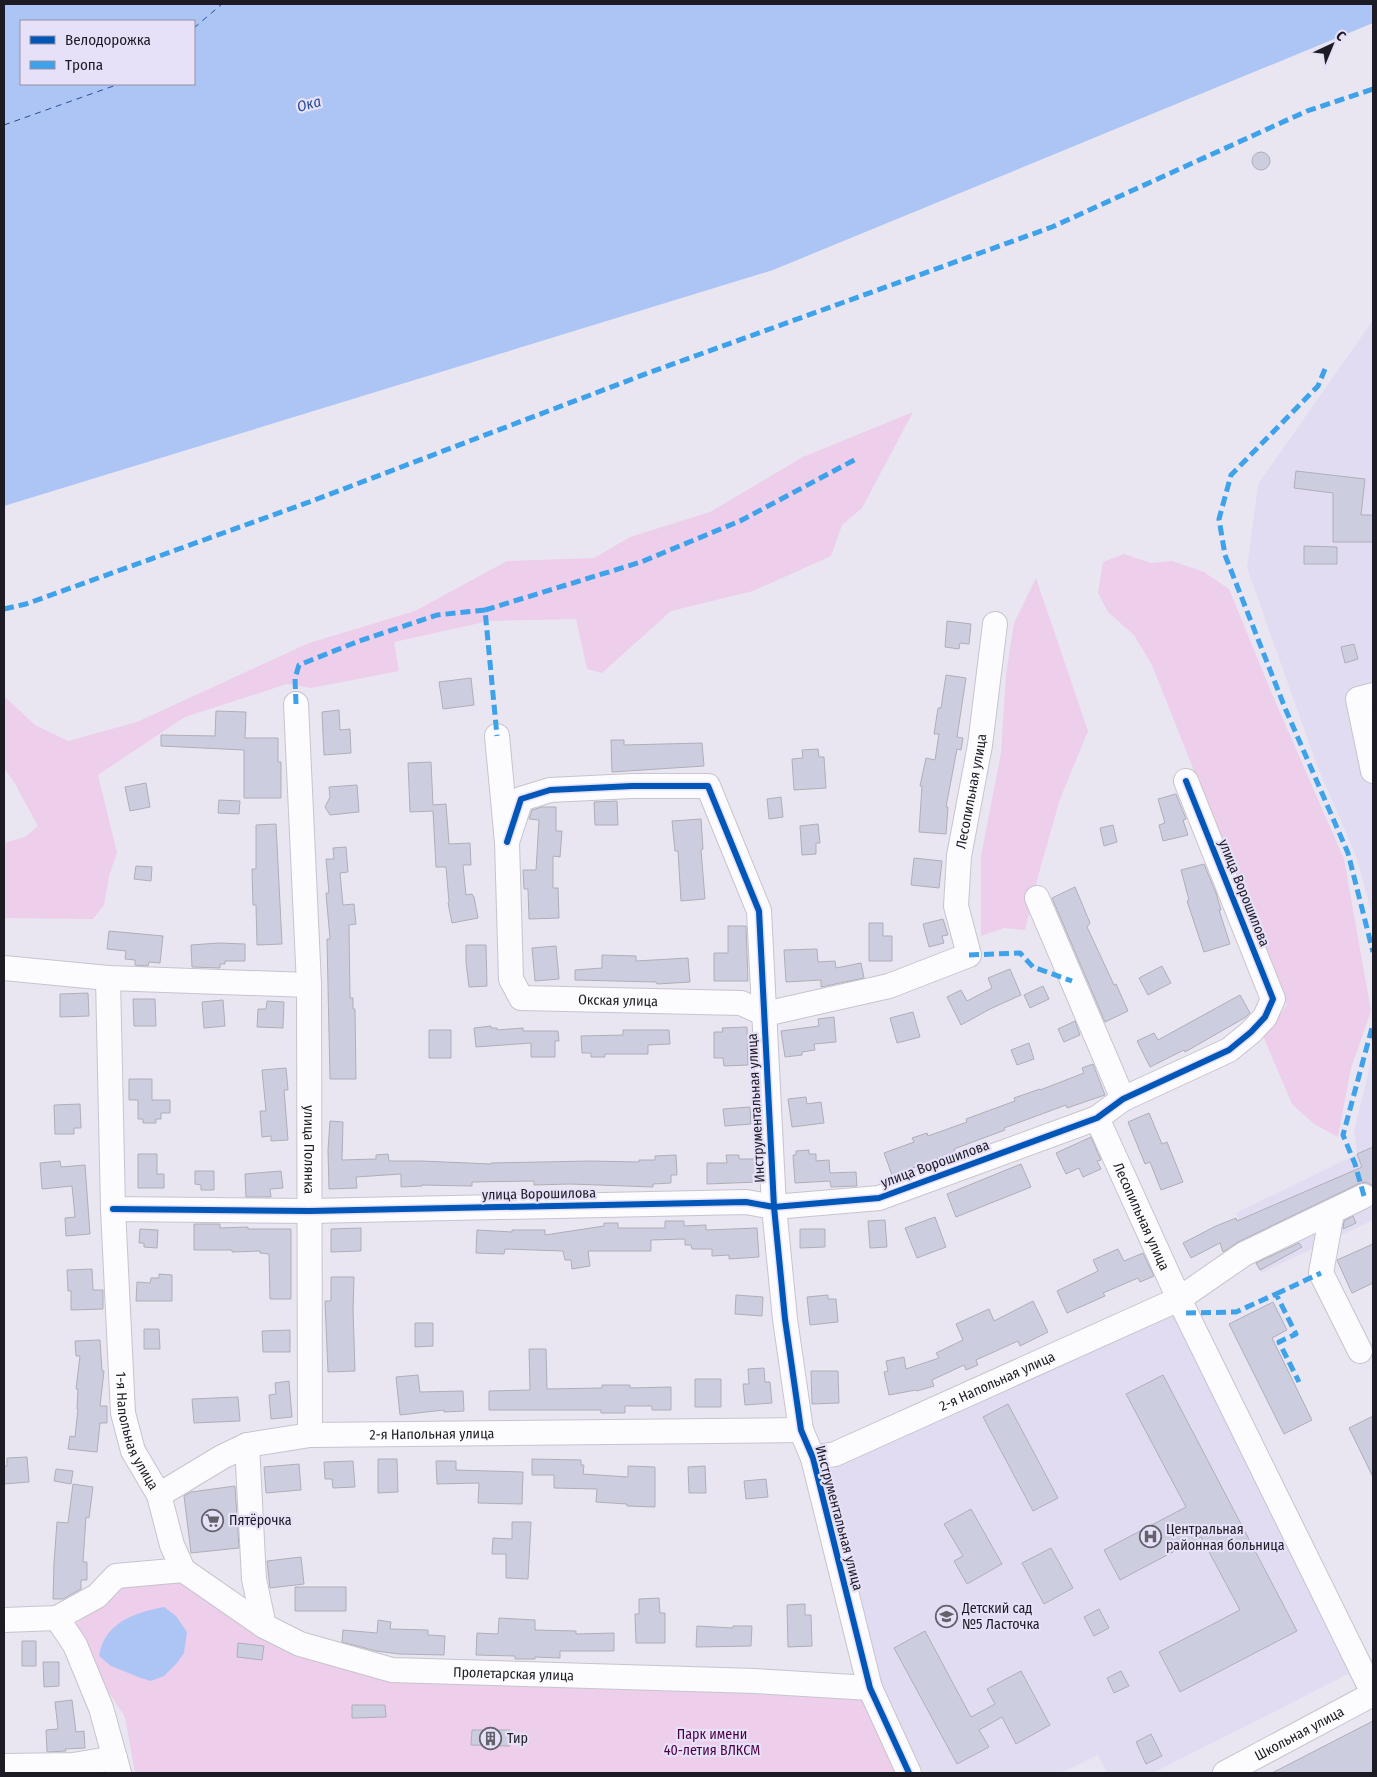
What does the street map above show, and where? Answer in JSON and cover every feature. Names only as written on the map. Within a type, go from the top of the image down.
[{"type":"street","name":"Лесопильная улица","points":[[765,1014],[889,986],[969,956],[956,906],[959,856],[980,745],[995,624]]},
{"type":"street","points":[[1373,695],[1358,699],[1373,771]]},
{"type":"street","name":"улица Полянка","points":[[296,704],[309,985],[310,1435]]},
{"type":"street","name":"Окская улица","points":[[497,736],[507,842],[511,979],[521,998],[741,1003],[765,1014]]},
{"type":"street","name":"улица Ворошилова","points":[[113,1209],[310,1211],[746,1202],[774,1207],[879,1198],[1097,1118],[1123,1099],[1229,1050],[1266,1017],[1273,999],[1186,781]]},
{"type":"street","name":"Инструментальная улица","points":[[507,842],[521,799],[550,790],[632,786],[708,786],[759,911],[774,1207],[785,1319],[801,1430],[813,1458],[870,1688],[909,1773]]},
{"type":"street","points":[[1037,898],[1123,1099]]},
{"type":"street","points":[[4,968],[108,978],[309,985]]},
{"type":"street","name":"1-я Напольная улица","points":[[108,978],[113,1209],[123,1413],[133,1451],[159,1495],[172,1546],[183,1570]]},
{"type":"street","name":"Лесопильная улица","points":[[1097,1118],[1183,1306],[1373,1694]]},
{"type":"street","name":"2-я Напольная улица","points":[[813,1458],[835,1454],[1183,1306],[1244,1254],[1364,1196]]},
{"type":"street","points":[[1332,1212],[1321,1273],[1360,1351]]},
{"type":"street","name":"2-я Напольная улица","points":[[159,1495],[222,1457],[247,1445],[310,1435],[801,1430]]},
{"type":"street","points":[[247,1445],[254,1579],[264,1626]]},
{"type":"street","points":[[4,1620],[57,1618],[97,1596],[116,1576],[183,1570]]},
{"type":"street","name":"Пролетарская улица","points":[[183,1570],[264,1626],[300,1644],[392,1670],[745,1681],[870,1688]]},
{"type":"street","points":[[4,1766],[117,1766],[94,1690],[75,1645],[57,1618]]},
{"type":"street","name":"Школьная улица","points":[[1225,1773],[1373,1694]]},
{"type":"shaded area","points":[[1373,320],[1373,918],[1356,856],[1318,768],[1247,568],[1258,484]]},
{"type":"shaded area","points":[[1373,1054],[1373,1220],[1261,1273],[1236,1213],[1357,1154],[1354,1130]]},
{"type":"shaded area","name":"Центральная районная больница","points":[[1179,1311],[1354,1671],[1153,1773],[1107,1773],[1098,1755],[1061,1773],[924,1773],[879,1687],[822,1474]]},
{"type":"green space","points":[[913,412],[862,508],[842,525],[831,556],[753,591],[671,611],[602,673],[587,669],[576,619],[489,621],[394,642],[399,671],[311,688],[287,684],[185,717],[98,775],[117,853],[109,876],[104,905],[93,919],[4,918],[4,843],[25,837],[38,826],[14,782],[4,768],[4,696],[35,725],[68,741],[137,722],[309,643],[415,611],[507,561],[594,558],[630,537],[710,512],[803,457]]},
{"type":"green space","points":[[1124,554],[1151,563],[1172,561],[1204,572],[1229,589],[1272,694],[1344,859],[1371,1011],[1351,1068],[1338,1137],[1314,1124],[1292,1104],[1263,1036],[1287,1005],[1152,665],[1134,635],[1108,612],[1098,593],[1103,562]]},
{"type":"green space","points":[[1036,578],[1088,731],[1060,799],[1025,930],[1004,928],[981,936],[981,856],[1001,753],[1006,675],[1014,623]]},
{"type":"green space","name":"Парк имени 40-летия ВЛКСМ","points":[[182,1579],[300,1654],[350,1671],[393,1678],[862,1700],[897,1773],[135,1773],[125,1717],[68,1629],[104,1605],[125,1586]]},
{"type":"water","name":"Ока","points":[[4,4],[1373,4],[1373,23],[773,270],[4,506]]},
{"type":"water","points":[[164,1607],[176,1616],[187,1632],[184,1653],[164,1676],[151,1681],[141,1678],[111,1666],[99,1656],[102,1644],[114,1627],[122,1621],[142,1612]]},
{"type":"building","points":[[1261,152],[1267,155],[1270,161],[1267,167],[1261,170],[1255,167],[1252,161],[1255,155]]},
{"type":"building","points":[[1296,471],[1365,479],[1361,515],[1373,515],[1373,542],[1333,542],[1333,493],[1294,488]]},
{"type":"building","points":[[1304,546],[1337,547],[1337,564],[1304,564]]},
{"type":"building","points":[[947,621],[971,624],[969,644],[960,643],[959,649],[945,647]]},
{"type":"building","points":[[1354,644],[1358,659],[1345,663],[1341,647]]},
{"type":"building","points":[[946,675],[966,678],[957,737],[963,738],[961,750],[957,749],[946,807],[948,807],[946,834],[919,832],[922,786],[920,786],[926,758],[935,760],[939,734],[934,734],[938,708],[941,708]]},
{"type":"building","points":[[471,678],[474,705],[443,709],[439,682]]},
{"type":"building","points":[[339,710],[340,730],[350,729],[351,753],[324,755],[322,712]]},
{"type":"building","points":[[216,711],[246,712],[245,738],[278,738],[278,762],[281,762],[281,798],[244,798],[244,750],[161,746],[161,735],[215,736]]},
{"type":"building","points":[[611,740],[624,740],[624,745],[702,743],[704,766],[612,772]]},
{"type":"building","points":[[818,749],[819,757],[824,757],[826,788],[794,790],[792,759],[803,758],[802,750]]},
{"type":"building","points":[[431,762],[433,805],[446,804],[449,844],[470,843],[471,865],[463,865],[466,895],[472,894],[474,897],[478,918],[452,923],[448,903],[446,867],[436,867],[433,811],[410,812],[408,763]]},
{"type":"building","points":[[146,783],[150,807],[130,811],[125,787]]},
{"type":"building","points":[[357,785],[359,812],[330,815],[325,807],[330,797],[329,787]]},
{"type":"building","points":[[1176,794],[1186,819],[1183,820],[1188,835],[1163,841],[1159,825],[1165,823],[1158,799]]},
{"type":"building","points":[[781,797],[783,817],[769,819],[767,799]]},
{"type":"building","points":[[219,800],[240,801],[239,814],[218,813]]},
{"type":"building","points":[[617,801],[618,825],[595,825],[594,802]]},
{"type":"building","points":[[542,807],[556,807],[556,831],[562,831],[560,857],[553,856],[553,888],[558,888],[559,918],[529,919],[528,889],[524,889],[523,870],[536,870],[539,820],[529,819],[532,810]]},
{"type":"building","points":[[701,819],[703,849],[701,850],[705,899],[681,901],[678,851],[675,851],[672,821]]},
{"type":"building","points":[[276,824],[282,944],[257,945],[256,905],[253,905],[252,869],[256,869],[256,825]]},
{"type":"building","points":[[818,824],[820,843],[816,843],[816,854],[802,855],[800,826]]},
{"type":"building","points":[[1113,825],[1117,842],[1104,846],[1100,828]]},
{"type":"building","points":[[346,847],[348,872],[340,873],[343,905],[354,904],[356,924],[349,925],[350,998],[353,998],[353,1009],[355,1009],[356,1079],[330,1079],[327,939],[330,939],[326,893],[329,893],[326,859],[334,859],[333,848]]},
{"type":"building","points":[[914,858],[942,861],[939,888],[911,885]]},
{"type":"building","points":[[1204,864],[1216,893],[1221,910],[1219,910],[1230,944],[1204,952],[1187,901],[1189,900],[1181,870]]},
{"type":"building","points":[[136,866],[152,867],[151,881],[134,879]]},
{"type":"building","points":[[1075,887],[1090,923],[1087,927],[1128,1011],[1105,1022],[1052,898]]},
{"type":"building","points":[[943,919],[948,935],[942,936],[944,943],[929,947],[923,924]]},
{"type":"building","points":[[869,923],[883,923],[883,936],[892,936],[892,961],[869,961]]},
{"type":"building","points":[[728,926],[746,926],[748,981],[714,981],[714,953],[728,953]]},
{"type":"building","points":[[109,931],[163,936],[160,963],[149,962],[148,966],[135,965],[135,960],[125,959],[126,951],[107,949]]},
{"type":"building","points":[[245,944],[245,961],[225,961],[225,964],[220,964],[220,968],[192,967],[191,945]]},
{"type":"building","points":[[466,945],[486,945],[487,986],[469,987]]},
{"type":"building","points":[[556,946],[559,979],[535,981],[532,948]]},
{"type":"building","points":[[817,949],[818,962],[835,961],[836,968],[861,963],[864,978],[821,987],[821,980],[786,982],[784,950]]},
{"type":"building","points":[[602,955],[636,956],[636,961],[688,958],[690,982],[657,984],[656,982],[575,980],[575,970],[602,968]]},
{"type":"building","points":[[1162,966],[1171,983],[1148,995],[1139,978]]},
{"type":"building","points":[[1010,969],[1021,995],[961,1025],[947,997],[961,990],[967,1001],[992,988],[988,978]]},
{"type":"building","points":[[1043,986],[1049,999],[1030,1008],[1024,995]]},
{"type":"building","points":[[88,993],[89,1016],[60,1017],[60,994]]},
{"type":"building","points":[[1240,995],[1250,1013],[1246,1017],[1185,1052],[1184,1050],[1150,1067],[1137,1041],[1154,1033],[1158,1040]]},
{"type":"building","points":[[133,999],[155,999],[156,1026],[134,1026]]},
{"type":"building","points":[[223,1000],[225,1026],[204,1028],[202,1002]]},
{"type":"building","points":[[267,1001],[284,1002],[283,1028],[257,1027],[258,1009],[266,1009]]},
{"type":"building","points":[[913,1012],[920,1037],[897,1043],[890,1018]]},
{"type":"building","points":[[834,1017],[836,1042],[814,1044],[815,1050],[802,1052],[802,1055],[785,1057],[781,1031],[819,1026],[818,1019]]},
{"type":"building","points":[[1075,1021],[1080,1035],[1064,1042],[1058,1029]]},
{"type":"building","points":[[491,1026],[491,1028],[497,1028],[497,1030],[523,1028],[523,1031],[558,1031],[559,1041],[555,1041],[555,1057],[531,1057],[531,1043],[476,1047],[474,1028]]},
{"type":"building","points":[[747,1027],[748,1065],[724,1066],[723,1058],[714,1058],[714,1032],[723,1032],[722,1028]]},
{"type":"building","points":[[429,1030],[451,1030],[451,1058],[429,1058]]},
{"type":"building","points":[[623,1030],[669,1030],[670,1044],[648,1045],[648,1054],[605,1054],[605,1057],[591,1057],[591,1053],[582,1053],[581,1036],[623,1035]]},
{"type":"building","points":[[1029,1043],[1034,1059],[1017,1065],[1011,1050]]},
{"type":"building","points":[[1093,1064],[1105,1095],[1067,1108],[1066,1105],[1004,1128],[1005,1130],[954,1149],[955,1152],[936,1159],[937,1162],[892,1175],[884,1153],[914,1142],[912,1138],[927,1133],[928,1136],[967,1122],[966,1119],[1015,1101],[1014,1098],[1084,1073],[1082,1068]]},
{"type":"building","points":[[286,1068],[288,1090],[284,1090],[288,1140],[271,1141],[271,1136],[262,1137],[260,1111],[266,1111],[262,1070]]},
{"type":"building","points":[[129,1079],[152,1079],[152,1100],[170,1100],[170,1113],[161,1113],[161,1119],[156,1119],[156,1123],[143,1123],[143,1119],[138,1119],[138,1100],[129,1100]]},
{"type":"building","points":[[806,1097],[807,1104],[821,1102],[824,1123],[792,1127],[788,1099]]},
{"type":"building","points":[[80,1104],[81,1128],[74,1128],[74,1134],[55,1134],[54,1105]]},
{"type":"building","points":[[750,1107],[751,1124],[725,1126],[723,1109]]},
{"type":"building","points":[[1149,1113],[1162,1144],[1167,1142],[1183,1182],[1161,1190],[1150,1162],[1145,1164],[1128,1122]]},
{"type":"building","points":[[330,1121],[343,1122],[342,1160],[376,1159],[376,1155],[388,1154],[389,1161],[491,1164],[590,1161],[639,1162],[639,1160],[655,1160],[655,1156],[676,1155],[677,1175],[671,1175],[671,1183],[653,1184],[653,1187],[570,1184],[534,1185],[534,1181],[472,1182],[472,1186],[422,1185],[401,1187],[401,1174],[356,1177],[357,1188],[329,1189],[328,1150]]},
{"type":"building","points":[[1091,1137],[1101,1160],[1097,1161],[1101,1169],[1083,1177],[1079,1168],[1066,1174],[1056,1153]]},
{"type":"building","points":[[1373,1147],[1373,1186],[1365,1182],[1358,1184],[1238,1242],[1223,1252],[1220,1243],[1191,1258],[1183,1243],[1216,1226],[1236,1218],[1237,1221],[1362,1167],[1357,1154]]},
{"type":"building","points":[[809,1150],[809,1154],[816,1154],[816,1161],[829,1160],[830,1173],[856,1172],[857,1186],[831,1187],[830,1181],[795,1183],[793,1155],[796,1155],[796,1151]]},
{"type":"building","points":[[138,1154],[157,1154],[157,1174],[164,1174],[164,1188],[138,1188]]},
{"type":"building","points":[[726,1155],[739,1155],[739,1159],[758,1159],[758,1182],[707,1184],[707,1163],[727,1163]]},
{"type":"building","points":[[60,1161],[61,1167],[85,1165],[90,1234],[66,1236],[65,1218],[75,1217],[72,1186],[42,1189],[40,1163]]},
{"type":"building","points":[[1021,1164],[1031,1187],[956,1217],[947,1194]]},
{"type":"building","points":[[195,1171],[214,1171],[214,1190],[201,1190],[201,1185],[195,1184]]},
{"type":"building","points":[[281,1171],[283,1188],[270,1189],[271,1197],[246,1197],[245,1174]]},
{"type":"building","points":[[1353,1216],[1356,1223],[1343,1229],[1344,1221]]},
{"type":"building","points":[[935,1217],[946,1247],[917,1258],[905,1228]]},
{"type":"building","points":[[885,1220],[887,1247],[870,1248],[868,1221]]},
{"type":"building","points":[[665,1221],[684,1221],[684,1226],[706,1225],[706,1230],[757,1228],[759,1257],[729,1259],[729,1255],[712,1256],[712,1249],[692,1249],[691,1245],[685,1245],[685,1239],[651,1240],[651,1251],[588,1251],[590,1266],[572,1269],[571,1260],[565,1260],[563,1251],[505,1249],[504,1254],[476,1253],[477,1230],[512,1232],[512,1230],[545,1230],[545,1235],[604,1226],[604,1223],[618,1223],[618,1228],[665,1228]]},
{"type":"building","points":[[194,1224],[220,1224],[220,1228],[291,1229],[291,1299],[270,1299],[269,1254],[260,1253],[260,1251],[194,1250]]},
{"type":"building","points":[[361,1228],[361,1251],[331,1252],[331,1229]]},
{"type":"building","points":[[140,1229],[158,1230],[157,1248],[144,1247],[144,1243],[139,1243]]},
{"type":"building","points":[[800,1229],[825,1229],[825,1247],[800,1248]]},
{"type":"building","points":[[1299,1243],[1302,1247],[1260,1270],[1256,1263]]},
{"type":"building","points":[[1373,1244],[1373,1283],[1352,1293],[1337,1260]]},
{"type":"building","points":[[1118,1249],[1124,1261],[1143,1253],[1154,1276],[1140,1282],[1138,1278],[1103,1293],[1105,1296],[1067,1313],[1057,1291],[1098,1271],[1093,1260]]},
{"type":"building","points":[[92,1269],[93,1290],[103,1290],[103,1309],[71,1310],[71,1291],[68,1291],[67,1270]]},
{"type":"building","points":[[159,1274],[172,1275],[172,1301],[136,1301],[137,1282],[150,1283],[151,1278],[159,1278]]},
{"type":"building","points":[[331,1277],[354,1277],[355,1371],[328,1372],[325,1301],[331,1301]]},
{"type":"building","points":[[736,1295],[763,1297],[762,1316],[735,1314]]},
{"type":"building","points":[[828,1295],[828,1299],[836,1299],[838,1322],[810,1325],[807,1297]]},
{"type":"building","points":[[1033,1301],[1048,1332],[1020,1346],[1018,1341],[976,1360],[978,1365],[966,1370],[964,1365],[932,1380],[934,1386],[917,1391],[889,1395],[884,1372],[888,1371],[886,1361],[904,1357],[906,1369],[939,1358],[936,1353],[963,1340],[956,1324],[989,1309],[994,1321]]},
{"type":"building","points":[[1273,1302],[1287,1330],[1272,1338],[1312,1420],[1284,1434],[1229,1324]]},
{"type":"building","points":[[415,1323],[433,1323],[433,1346],[415,1347]]},
{"type":"building","points":[[144,1329],[159,1329],[160,1349],[144,1349]]},
{"type":"building","points":[[290,1330],[290,1352],[263,1352],[262,1331]]},
{"type":"building","points":[[100,1340],[102,1371],[104,1371],[100,1406],[107,1406],[107,1423],[100,1423],[97,1452],[68,1449],[70,1436],[75,1437],[78,1409],[78,1389],[76,1389],[80,1356],[76,1356],[75,1341]]},
{"type":"building","points":[[529,1349],[546,1349],[547,1389],[602,1388],[602,1385],[630,1385],[630,1388],[671,1387],[671,1410],[652,1410],[652,1406],[625,1406],[625,1413],[601,1413],[601,1410],[489,1410],[489,1391],[530,1390]]},
{"type":"building","points":[[764,1368],[765,1382],[770,1382],[772,1403],[745,1405],[743,1384],[749,1384],[748,1369]]},
{"type":"building","points":[[811,1371],[838,1371],[839,1403],[812,1404]]},
{"type":"building","points":[[418,1375],[420,1392],[463,1391],[464,1411],[444,1412],[444,1410],[400,1415],[396,1377]]},
{"type":"building","points":[[1163,1375],[1297,1631],[1180,1692],[1159,1652],[1240,1610],[1201,1537],[1120,1580],[1104,1550],[1186,1507],[1126,1394]]},
{"type":"building","points":[[695,1379],[721,1379],[721,1407],[695,1407]]},
{"type":"building","points":[[289,1381],[292,1417],[271,1419],[269,1395],[276,1394],[275,1383]]},
{"type":"building","points":[[238,1397],[240,1421],[194,1423],[192,1399]]},
{"type":"building","points":[[1008,1404],[1058,1498],[1033,1511],[983,1417]]},
{"type":"building","points":[[1373,1416],[1373,1477],[1349,1428]]},
{"type":"building","points":[[27,1457],[29,1482],[4,1484],[4,1466],[7,1466],[7,1458]]},
{"type":"building","points":[[378,1459],[397,1459],[398,1492],[378,1493]]},
{"type":"building","points":[[532,1459],[581,1460],[581,1465],[584,1465],[583,1474],[628,1477],[628,1466],[655,1467],[655,1507],[596,1502],[597,1489],[554,1488],[554,1475],[532,1475]]},
{"type":"building","points":[[353,1461],[355,1487],[333,1488],[332,1479],[325,1479],[324,1462]]},
{"type":"building","points":[[436,1461],[456,1461],[456,1470],[523,1472],[522,1504],[478,1503],[479,1483],[437,1484]]},
{"type":"building","points":[[299,1464],[301,1490],[266,1493],[264,1467]]},
{"type":"building","points":[[705,1466],[706,1493],[689,1493],[688,1467]]},
{"type":"building","points":[[56,1469],[73,1471],[71,1484],[54,1481]]},
{"type":"building","points":[[766,1479],[768,1497],[746,1499],[744,1481]]},
{"type":"building","points":[[73,1484],[93,1487],[89,1518],[86,1517],[83,1562],[87,1562],[87,1580],[81,1580],[81,1589],[63,1599],[53,1599],[57,1522],[68,1523]]},
{"type":"building","name":"Пятёрочка","points":[[235,1486],[239,1548],[191,1553],[184,1496],[191,1492]]},
{"type":"building","points":[[971,1509],[1002,1564],[967,1584],[954,1561],[963,1556],[944,1524]]},
{"type":"building","points":[[512,1522],[531,1522],[528,1579],[506,1578],[506,1554],[492,1554],[493,1538],[512,1539]]},
{"type":"building","points":[[1051,1548],[1073,1588],[1044,1604],[1022,1563]]},
{"type":"building","points":[[301,1557],[304,1584],[270,1588],[267,1561]]},
{"type":"building","points":[[295,1587],[346,1587],[346,1611],[295,1611]]},
{"type":"building","points":[[659,1598],[660,1613],[665,1613],[665,1643],[636,1643],[635,1614],[639,1614],[639,1599]]},
{"type":"building","points":[[805,1604],[805,1615],[811,1615],[812,1646],[788,1647],[787,1605]]},
{"type":"building","points":[[1099,1609],[1109,1628],[1094,1636],[1084,1617]]},
{"type":"building","points":[[499,1618],[535,1620],[535,1630],[576,1631],[576,1634],[614,1633],[614,1651],[560,1651],[560,1658],[535,1657],[535,1659],[515,1659],[515,1656],[476,1655],[477,1633],[498,1634]]},
{"type":"building","points":[[378,1620],[391,1622],[390,1629],[428,1630],[428,1635],[445,1636],[444,1655],[399,1654],[376,1651],[342,1642],[343,1630],[377,1633]]},
{"type":"building","points":[[697,1626],[733,1628],[733,1626],[752,1626],[751,1646],[696,1647]]},
{"type":"building","points":[[925,1631],[971,1717],[995,1704],[987,1689],[1021,1671],[1050,1725],[1016,1744],[1002,1717],[979,1730],[989,1747],[957,1764],[894,1648]]},
{"type":"building","points":[[22,1641],[36,1641],[36,1666],[22,1666]]},
{"type":"building","points":[[238,1643],[264,1646],[262,1660],[237,1657]]},
{"type":"building","points":[[43,1662],[59,1662],[59,1686],[44,1687]]},
{"type":"building","points":[[1121,1671],[1129,1686],[1114,1693],[1107,1678]]},
{"type":"building","points":[[72,1700],[76,1732],[84,1731],[85,1748],[47,1752],[46,1730],[58,1729],[55,1702]]},
{"type":"building","points":[[352,1705],[385,1705],[386,1717],[352,1718]]},
{"type":"building","points":[[1373,1721],[1373,1773],[1272,1773]]},
{"type":"building","name":"Тир","points":[[472,1730],[510,1730],[510,1746],[471,1745]]},
{"type":"building","points":[[1151,1734],[1162,1756],[1146,1764],[1136,1742]]},
{"type":"ferry route","points":[[195,27],[222,4]]},
{"type":"ferry route","points":[[4,125],[116,85]]},
{"type":"marked path","points":[[4,609],[26,604],[312,501],[648,373],[1052,227],[1307,111],[1373,89]]},
{"type":"marked path","points":[[1325,369],[1318,386],[1231,475],[1219,519],[1225,555],[1285,708],[1348,853],[1373,952]]},
{"type":"marked path","points":[[485,610],[641,562],[740,521],[858,458]]},
{"type":"marked path","points":[[296,704],[295,678],[299,665],[359,641],[437,615],[485,610],[497,736]]},
{"type":"marked path","points":[[969,955],[1020,953],[1033,967],[1072,981]]},
{"type":"marked path","points":[[1364,1196],[1355,1164],[1343,1135],[1373,1024]]},
{"type":"marked path","points":[[1276,1294],[1321,1273]]},
{"type":"marked path","points":[[1186,1313],[1236,1312],[1276,1294],[1296,1334],[1279,1342],[1299,1382]]},
{"type":"cycle path","points":[[113,1209],[310,1211],[746,1202],[774,1207],[879,1198],[1097,1118],[1123,1099],[1229,1050],[1251,1032],[1265,1017],[1273,999],[1186,781]]},
{"type":"cycle path","points":[[507,842],[521,799],[550,790],[632,786],[708,786],[759,911],[774,1207],[785,1319],[801,1430],[813,1458],[870,1688],[909,1773]]},
{"type":"place","name":"Пятёрочка","points":[[213,1520]]},
{"type":"place","name":"Центральная районная больница","points":[[1150,1537]]},
{"type":"place","name":"Детский сад №5 Ласточка","points":[[946,1616]]},
{"type":"place","name":"Тир","points":[[491,1738]]}]
